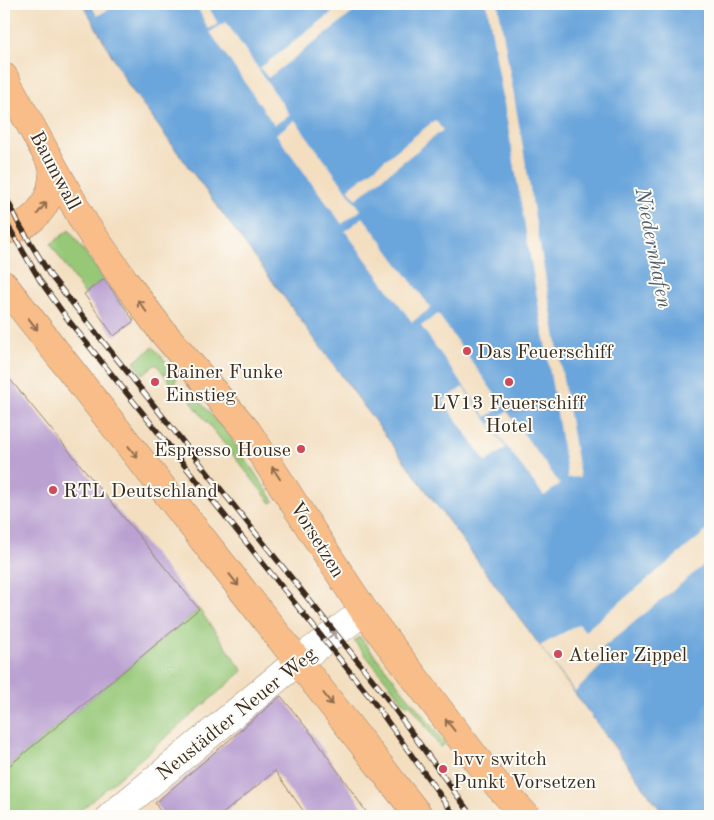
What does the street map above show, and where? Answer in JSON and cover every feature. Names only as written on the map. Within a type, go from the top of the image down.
[{"type":"main road","name":"Baumwall","points":[[4,77],[85,224],[110,261]]},
{"type":"main road","points":[[4,230],[22,226],[40,211],[53,185],[53,166]]},
{"type":"main road","name":"Vorsetzen","points":[[110,261],[161,330],[247,431],[364,611],[475,758],[513,804],[526,816]]},
{"type":"main road","points":[[4,285],[419,816]]},
{"type":"street","name":"Neustädter Neuer Weg","points":[[119,813],[298,661],[364,611]]},
{"type":"green space","points":[[69,230],[104,279],[84,294],[51,244]]},
{"type":"green space","points":[[153,347],[177,374],[174,387],[156,364],[143,374],[134,362]]},
{"type":"green space","points":[[193,393],[230,437],[274,501],[271,503],[195,407],[191,400]]},
{"type":"green space","points":[[199,609],[243,671],[74,816],[4,816],[4,770]]},
{"type":"green space","points":[[360,637],[446,744],[440,747],[410,704],[407,706],[354,641]]},
{"type":"water","name":"Niedernhafen","points":[[83,4],[710,4],[710,816],[665,816],[129,86]]},
{"type":"pier","points":[[91,4],[113,4],[114,6],[97,16]]},
{"type":"pier","points":[[196,4],[207,4],[218,24],[208,29]]},
{"type":"pier","points":[[343,4],[364,4],[268,78],[260,68]]},
{"type":"pier","points":[[487,4],[498,4],[580,477],[568,478]]},
{"type":"pier","points":[[226,22],[290,115],[274,125],[210,32]]},
{"type":"pier","points":[[295,120],[361,210],[342,224],[276,134]]},
{"type":"pier","points":[[435,120],[443,130],[356,199],[348,189]]},
{"type":"pier","points":[[363,217],[431,308],[412,322],[345,231]]},
{"type":"pier","points":[[438,314],[503,406],[486,417],[421,326]]},
{"type":"pier","points":[[463,387],[506,448],[486,462],[443,401]]},
{"type":"pier","points":[[507,411],[560,484],[544,496],[490,424]]},
{"type":"pier","points":[[710,528],[710,560],[600,650],[607,660],[575,692],[540,646],[579,624],[585,631]]},
{"type":"building","points":[[104,279],[134,321],[114,336],[84,294]]},
{"type":"building","name":"RTL Deutschland","points":[[4,372],[199,609],[4,770]]},
{"type":"building","points":[[281,696],[314,737],[369,816],[307,816],[275,771],[220,816],[163,816],[155,803]]},
{"type":"railway","points":[[4,193],[19,224],[50,275],[380,689],[472,816]]},
{"type":"railway","points":[[4,219],[41,282],[69,321],[370,697],[455,816]]},
{"type":"place","name":"Das Feuerschiff","points":[[467,351]]},
{"type":"place","name":"Rainer Funke Einstieg","points":[[155,382]]},
{"type":"place","name":"LV13 Feuerschiff Hotel","points":[[509,382]]},
{"type":"place","name":"Espresso House","points":[[301,449]]},
{"type":"place","name":"RTL Deutschland","points":[[53,490]]},
{"type":"place","name":"Atelier Zippel","points":[[558,654]]},
{"type":"place","name":"hvv switch Punkt Vorsetzen","points":[[443,769]]}]
